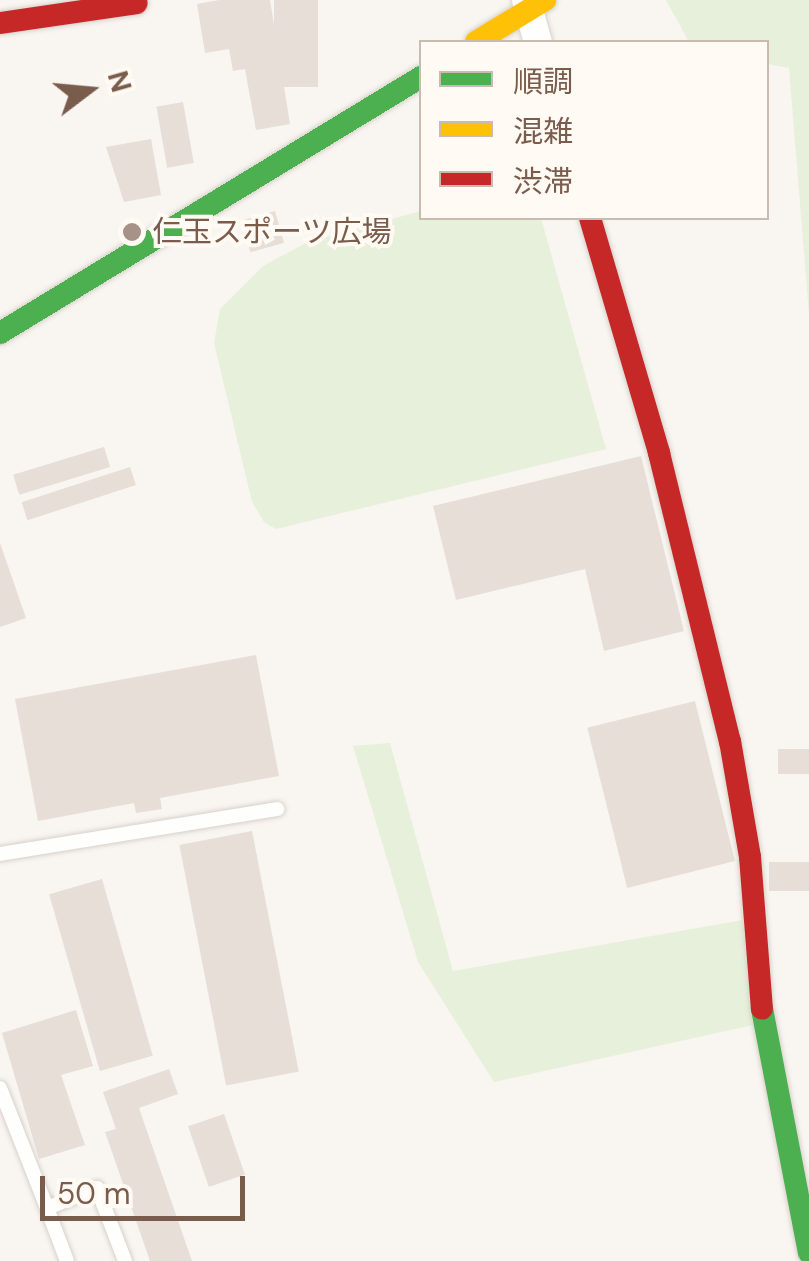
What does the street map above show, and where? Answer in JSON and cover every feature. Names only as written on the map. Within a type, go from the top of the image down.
[{"type":"street","points":[[0,23],[137,3]]},
{"type":"street","points":[[479,40],[533,3],[538,40]]},
{"type":"street","points":[[0,334],[419,78]]},
{"type":"street","points":[[591,220],[659,453],[703,652],[730,741],[750,858],[764,1034],[809,1252]]},
{"type":"lane","points":[[0,854],[277,809]]},
{"type":"lane","points":[[0,1088],[67,1261]]},
{"type":"lane","points":[[46,1208],[97,1188],[125,1261]]},
{"type":"green space","points":[[666,0],[809,0],[809,314],[789,68],[769,64],[769,40],[688,40]]},
{"type":"green space","points":[[419,212],[419,220],[542,220],[606,449],[276,529],[264,522],[252,502],[214,343],[220,309],[263,266],[308,242]]},
{"type":"green space","points":[[390,743],[453,971],[743,920],[753,1025],[494,1082],[418,962],[353,746]]},
{"type":"building","points":[[270,0],[290,124],[256,130],[245,69],[233,71],[229,49],[205,53],[197,4]]},
{"type":"building","points":[[274,0],[318,0],[318,87],[274,87]]},
{"type":"building","points":[[183,102],[194,163],[167,168],[156,107]]},
{"type":"building","points":[[151,139],[161,195],[124,202],[106,147]]},
{"type":"building","points":[[275,211],[284,243],[250,252],[241,221]]},
{"type":"building","points":[[104,447],[110,467],[19,495],[13,475]]},
{"type":"building","points":[[641,456],[684,631],[604,651],[585,569],[456,600],[433,506]]},
{"type":"building","points":[[130,467],[136,485],[27,520],[22,502]]},
{"type":"building","points":[[0,543],[26,618],[0,627]]},
{"type":"building","points":[[256,655],[279,776],[160,798],[162,809],[136,813],[134,803],[38,821],[15,699]]},
{"type":"building","points":[[695,701],[735,861],[627,888],[587,728]]},
{"type":"building","points":[[778,749],[809,749],[809,774],[778,774]]},
{"type":"building","points":[[252,831],[299,1071],[226,1086],[179,845]]},
{"type":"building","points":[[769,862],[809,862],[809,891],[769,891]]},
{"type":"building","points":[[102,879],[153,1056],[100,1071],[49,894]]},
{"type":"building","points":[[76,1010],[93,1066],[61,1075],[85,1145],[39,1159],[2,1033]]},
{"type":"building","points":[[169,1069],[178,1094],[139,1108],[192,1261],[150,1261],[105,1132],[116,1129],[103,1092]]},
{"type":"building","points":[[224,1114],[245,1175],[209,1187],[188,1126]]},
{"type":"traffic: fast","points":[[0,333],[419,78]]},
{"type":"traffic: fast","points":[[762,1009],[809,1252]]},
{"type":"traffic: slow","points":[[479,40],[545,0]]},
{"type":"traffic: jam","points":[[0,23],[137,3]]},
{"type":"traffic: jam","points":[[591,220],[659,453],[730,741],[750,857],[762,1009]]},
{"type":"place","name":"仁玉スポーツ広場","points":[[132,232]]}]
